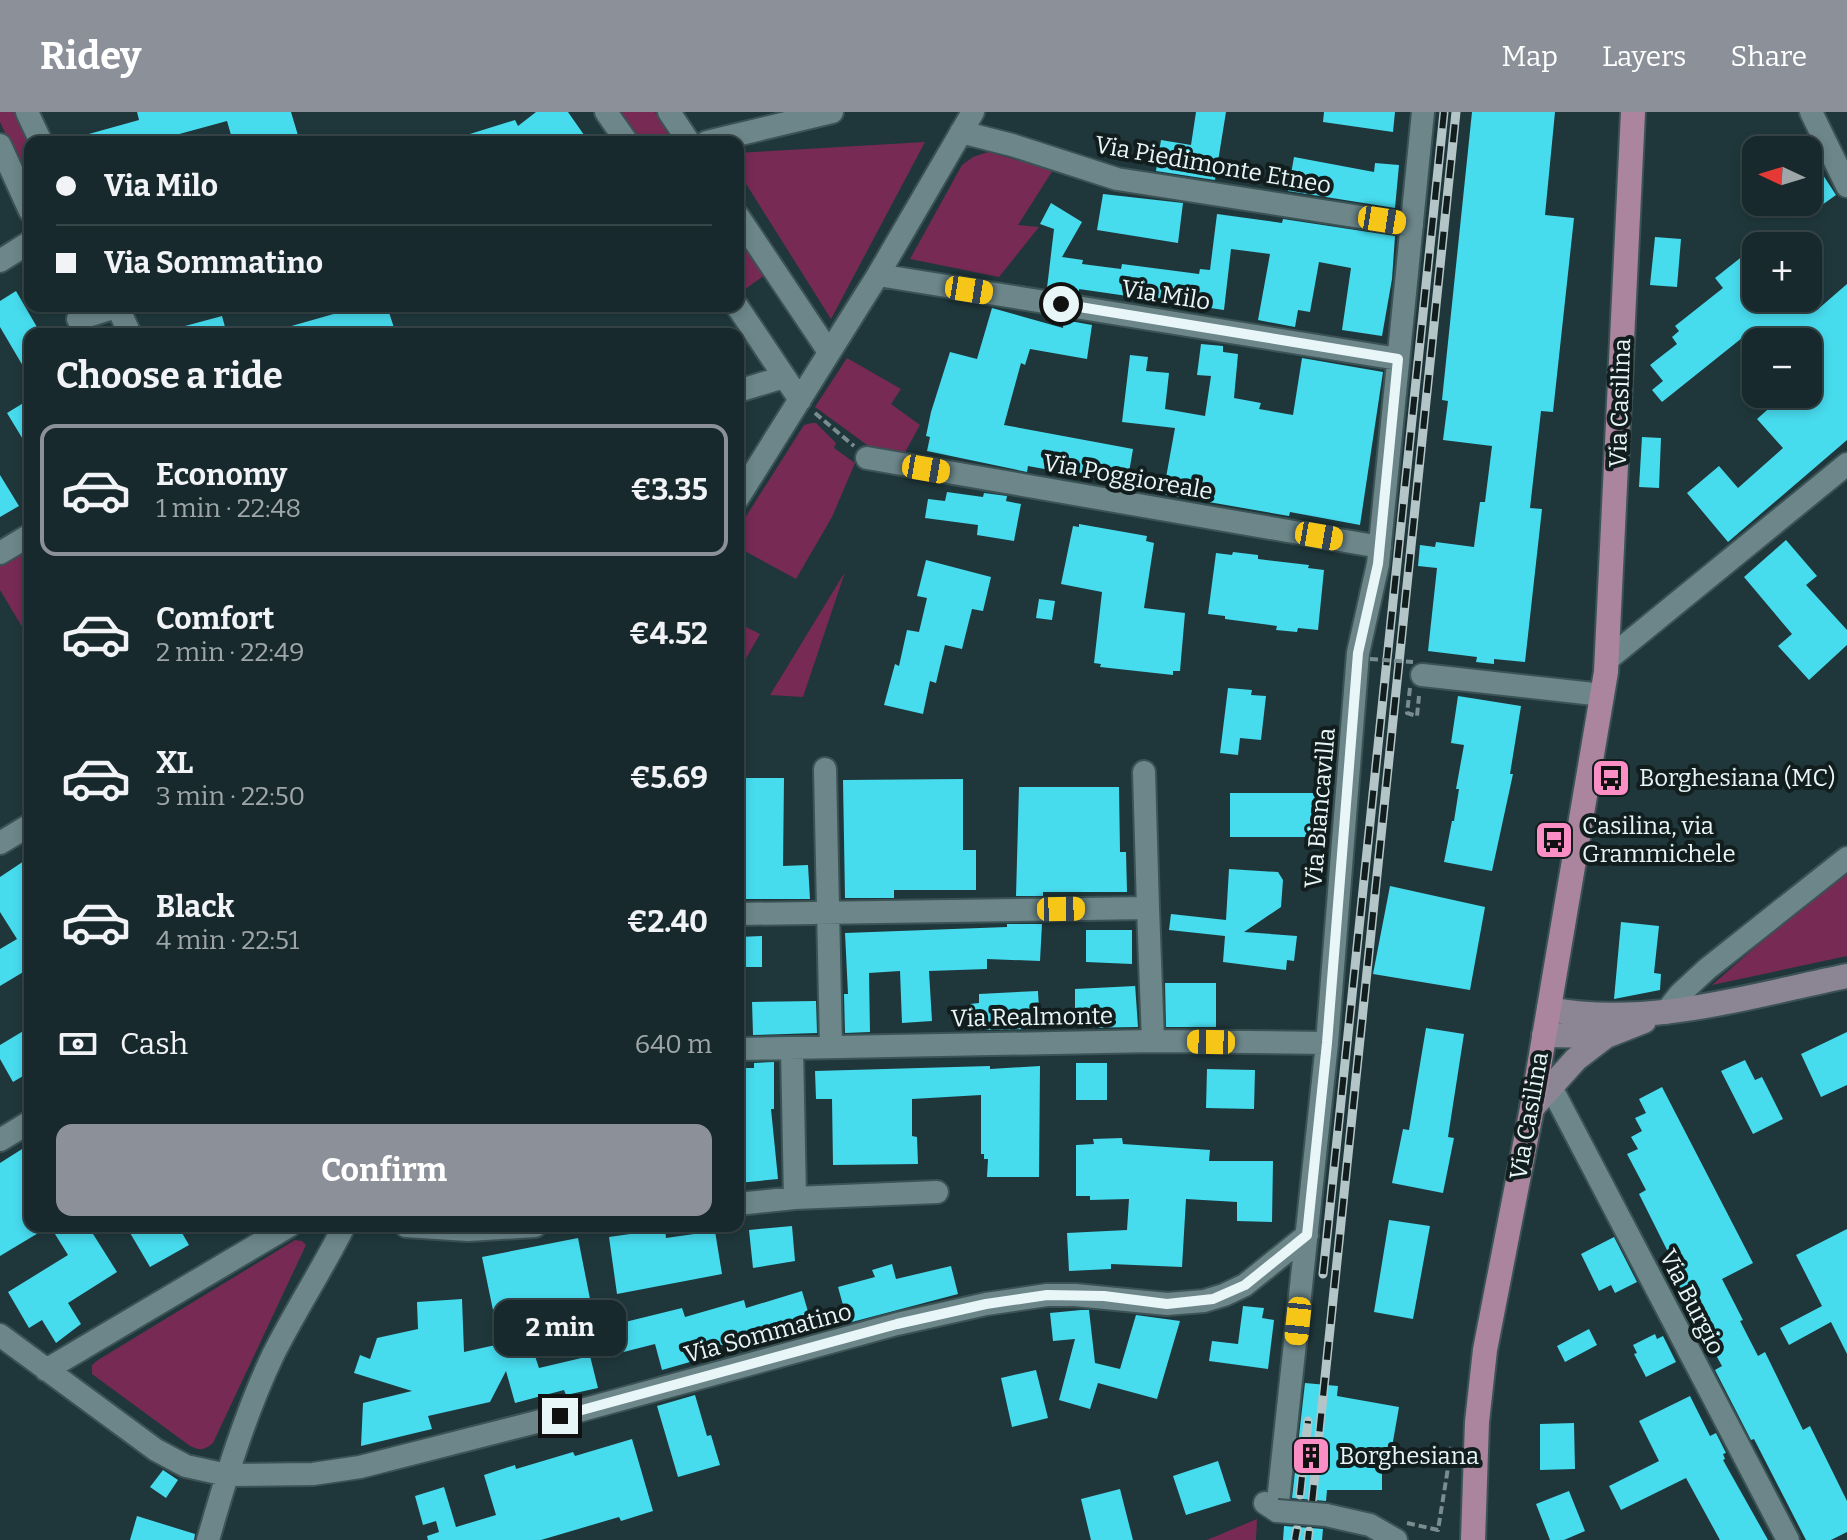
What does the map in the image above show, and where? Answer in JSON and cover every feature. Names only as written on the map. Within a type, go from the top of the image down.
[{"type":"main road","name":"Via Casilina","points":[[1473,1540],[1477,1422],[1483,1364],[1532,1108],[1607,660],[1633,112]]},
{"type":"main road","points":[[1549,1009],[1618,1016],[1665,1013],[1847,976]]},
{"type":"main road","points":[[1532,1108],[1576,1059],[1606,1036],[1665,1013]]},
{"type":"main road","points":[[1544,1035],[1574,1038],[1606,1036]]},
{"type":"street","points":[[27,112],[38,136]]},
{"type":"street","points":[[606,112],[623,136]]},
{"type":"street","points":[[669,112],[685,136]]},
{"type":"street","points":[[732,136],[832,112]]},
{"type":"street","points":[[744,489],[878,275],[973,112]]},
{"type":"street","name":"Via Biancavilla","points":[[1398,1531],[1271,1507],[1307,1235],[1327,1043],[1358,653],[1380,547],[1423,112]]},
{"type":"street","points":[[1811,112],[1847,186]]},
{"type":"street","name":"Via Piedimonte Etneo","points":[[961,132],[1117,179],[1412,225]]},
{"type":"street","points":[[0,145],[24,198]]},
{"type":"street","points":[[744,225],[829,352]]},
{"type":"street","points":[[0,261],[24,246]]},
{"type":"street","name":"Via Milo","points":[[878,275],[1398,359]]},
{"type":"street","points":[[79,320],[101,312]]},
{"type":"street","points":[[741,312],[800,400]]},
{"type":"street","points":[[744,389],[784,377]]},
{"type":"street","name":"Via Poggioreale","points":[[867,458],[1380,547]]},
{"type":"street","points":[[1607,660],[1847,464]]},
{"type":"street","points":[[0,553],[24,539]]},
{"type":"street","points":[[1417,669],[1603,695]]},
{"type":"street","points":[[825,769],[831,1047]]},
{"type":"street","points":[[1144,772],[1153,1041]]},
{"type":"street","points":[[0,843],[24,829]]},
{"type":"street","points":[[1665,1013],[1707,969],[1847,858]]},
{"type":"street","points":[[744,914],[1148,908]]},
{"type":"street","name":"Via Realmonte","points":[[744,1049],[1153,1041],[1327,1043]]},
{"type":"street","points":[[792,1049],[795,1198]]},
{"type":"street","name":"Via Burgio","points":[[1551,1087],[1788,1540]]},
{"type":"street","points":[[0,1140],[24,1126]]},
{"type":"street","points":[[744,1203],[937,1192]]},
{"type":"street","points":[[46,1370],[279,1232]]},
{"type":"street","points":[[208,1540],[243,1427],[270,1362],[341,1232]]},
{"type":"street","name":"Via Sommatino","points":[[0,1335],[164,1455],[194,1469],[227,1475],[299,1475],[360,1467],[897,1324],[986,1304],[1047,1295],[1167,1304],[1204,1301],[1245,1285],[1307,1235]]},
{"type":"path","points":[[800,400],[867,458]]},
{"type":"path","points":[[1370,659],[1417,669],[1417,716],[1407,713]]},
{"type":"path","points":[[1398,1531],[1438,1530],[1453,1439]]},
{"type":"shaded area","points":[[0,112],[16,112],[27,136],[24,136],[24,174],[0,122]]},
{"type":"shaded area","points":[[610,112],[655,112],[671,134],[666,136],[628,136]]},
{"type":"shaded area","points":[[925,142],[831,319],[744,181],[744,153]]},
{"type":"shaded area","points":[[988,152],[1053,170],[1018,225],[1039,227],[999,277],[910,259],[962,165]]},
{"type":"shaded area","points":[[744,244],[765,275],[744,290]]},
{"type":"shaded area","points":[[847,358],[901,389],[891,404],[920,425],[903,456],[874,450],[815,407]]},
{"type":"shaded area","points":[[816,423],[836,443],[834,448],[855,463],[832,517],[796,579],[744,551],[744,520],[804,425]]},
{"type":"shaded area","points":[[24,550],[24,630],[0,590],[0,564]]},
{"type":"shaded area","points":[[845,572],[803,697],[770,695]]},
{"type":"shaded area","points":[[744,626],[760,634],[744,662]]},
{"type":"shaded area","points":[[1847,867],[1847,956],[1712,985]]},
{"type":"shaded area","points":[[295,1240],[306,1245],[213,1443],[207,1447],[200,1449],[190,1446],[92,1374],[92,1365],[98,1360]]},
{"type":"shaded area","points":[[1257,1519],[1256,1540],[1207,1540]]},
{"type":"building","points":[[137,112],[291,112],[298,136],[231,136],[227,121],[172,136],[82,136],[139,120]]},
{"type":"building","points":[[536,112],[568,112],[585,136],[463,136],[515,120],[518,126]]},
{"type":"building","points":[[1196,112],[1226,112],[1215,180],[1156,171],[1161,140],[1191,145]]},
{"type":"building","points":[[1324,112],[1395,112],[1393,132],[1323,122]]},
{"type":"building","points":[[1472,112],[1555,112],[1545,215],[1574,218],[1553,412],[1541,411],[1530,508],[1542,509],[1525,662],[1494,659],[1494,664],[1476,662],[1477,657],[1428,651],[1437,568],[1418,566],[1420,545],[1435,547],[1436,542],[1474,547],[1480,502],[1485,502],[1492,446],[1443,440],[1448,401],[1442,400]]},
{"type":"building","points":[[1294,157],[1374,172],[1375,163],[1399,165],[1395,208],[1288,191]]},
{"type":"building","points":[[1822,174],[1836,195],[1822,205]]},
{"type":"building","points":[[1103,194],[1183,203],[1178,243],[1097,230]]},
{"type":"building","points":[[1051,203],[1082,222],[1062,257],[1083,260],[1082,264],[1121,269],[1122,264],[1199,274],[1200,269],[1210,270],[1217,214],[1282,223],[1283,219],[1395,236],[1392,279],[1382,336],[1342,330],[1351,268],[1319,262],[1310,312],[1298,310],[1295,327],[1258,320],[1270,254],[1231,249],[1224,310],[1079,289],[1079,292],[1047,288],[1054,229],[1040,224]]},
{"type":"building","points":[[1655,237],[1681,239],[1677,287],[1650,285]]},
{"type":"building","points":[[1742,257],[1742,312],[1822,312],[1822,306],[1847,284],[1847,440],[1728,542],[1687,493],[1719,466],[1738,488],[1783,448],[1757,419],[1769,408],[1822,408],[1822,328],[1742,328],[1742,338],[1662,402],[1652,390],[1663,381],[1650,365],[1677,344],[1672,337],[1679,331],[1675,326],[1723,288],[1715,278]]},
{"type":"building","points":[[16,291],[24,305],[24,312],[28,312],[38,328],[24,328],[24,368],[0,327],[0,301]]},
{"type":"building","points":[[992,308],[1063,328],[1064,320],[1092,325],[1087,359],[1030,349],[1025,365],[1021,363],[1004,425],[1133,449],[1127,484],[1028,466],[1027,472],[927,451],[930,437],[926,436],[931,412],[950,352],[977,359]]},
{"type":"building","points":[[389,312],[394,328],[284,328],[337,313]]},
{"type":"building","points":[[222,316],[225,328],[178,328]]},
{"type":"building","points":[[1201,344],[1223,346],[1223,352],[1238,354],[1234,398],[1261,403],[1259,409],[1293,415],[1302,358],[1383,372],[1360,525],[1163,494],[1175,428],[1122,422],[1130,355],[1148,357],[1146,371],[1169,373],[1165,409],[1205,416],[1211,376],[1197,375]]},
{"type":"building","points":[[24,403],[24,441],[7,413]]},
{"type":"building","points":[[1642,437],[1661,438],[1659,488],[1639,487]]},
{"type":"building","points":[[0,475],[19,506],[0,517]]},
{"type":"building","points":[[947,492],[983,497],[984,493],[1007,496],[1006,501],[1021,504],[1014,541],[977,535],[978,525],[925,518],[928,499],[945,501]]},
{"type":"building","points":[[1079,524],[1147,536],[1146,541],[1154,543],[1144,608],[1185,613],[1180,671],[1173,671],[1173,675],[1100,667],[1101,664],[1094,663],[1102,592],[1061,584],[1073,526],[1079,527]]},
{"type":"building","points":[[1786,540],[1817,576],[1806,585],[1847,630],[1847,645],[1809,680],[1778,646],[1792,634],[1744,577]]},
{"type":"building","points":[[1233,552],[1324,570],[1318,630],[1276,630],[1277,626],[1208,614],[1216,553],[1232,555]]},
{"type":"building","points":[[926,560],[991,577],[983,611],[972,609],[962,649],[945,645],[936,683],[930,681],[923,714],[884,705],[895,664],[899,666],[907,630],[919,632],[927,598],[917,596]]},
{"type":"building","points":[[1039,599],[1055,601],[1052,620],[1036,618]]},
{"type":"building","points":[[1228,688],[1252,690],[1251,695],[1266,696],[1261,740],[1240,738],[1238,755],[1220,753]]},
{"type":"building","points":[[1458,696],[1521,706],[1510,774],[1513,774],[1492,871],[1444,862],[1454,821],[1464,745],[1451,743]]},
{"type":"building","points":[[744,778],[784,778],[783,866],[808,865],[810,899],[744,899]]},
{"type":"building","points":[[963,779],[963,850],[976,850],[976,890],[894,890],[894,898],[845,898],[843,780]]},
{"type":"building","points":[[1019,787],[1119,787],[1120,852],[1126,852],[1127,892],[1043,892],[1043,896],[1016,896]]},
{"type":"building","points":[[1230,793],[1315,793],[1315,837],[1230,837]]},
{"type":"building","points":[[24,861],[24,972],[0,986],[0,949],[17,939],[0,912],[0,877]]},
{"type":"building","points":[[1229,869],[1278,872],[1283,880],[1281,907],[1244,932],[1297,936],[1294,961],[1287,960],[1286,970],[1223,962],[1225,936],[1169,930],[1171,914],[1226,920]]},
{"type":"building","points":[[1390,886],[1485,907],[1470,990],[1373,974]]},
{"type":"building","points":[[1621,922],[1659,926],[1654,973],[1661,974],[1660,990],[1614,999]]},
{"type":"building","points":[[1007,924],[1042,924],[1040,961],[987,959],[987,969],[929,971],[932,1021],[902,1023],[900,971],[869,973],[870,1032],[845,1033],[844,994],[848,994],[845,933],[1007,927]]},
{"type":"building","points":[[1086,930],[1132,930],[1132,964],[1086,962]]},
{"type":"building","points":[[762,936],[762,967],[744,967],[744,937]]},
{"type":"building","points":[[1165,983],[1216,983],[1216,1027],[1166,1027]]},
{"type":"building","points":[[1135,984],[1138,1027],[1075,1028],[1075,989]]},
{"type":"building","points":[[1038,991],[1040,1029],[971,1030],[970,1004],[979,1003],[979,994]]},
{"type":"building","points":[[816,1001],[817,1033],[753,1035],[752,1002]]},
{"type":"building","points":[[1426,1028],[1464,1034],[1448,1137],[1454,1138],[1443,1193],[1392,1183],[1403,1129],[1409,1130]]},
{"type":"building","points":[[24,1031],[24,1076],[13,1082],[0,1059],[0,1045]]},
{"type":"building","points":[[1847,1032],[1847,1085],[1821,1097],[1801,1054]]},
{"type":"building","points":[[1745,1060],[1755,1080],[1762,1077],[1783,1119],[1753,1134],[1721,1071]]},
{"type":"building","points":[[774,1062],[774,1109],[771,1109],[778,1179],[744,1182],[744,1068],[754,1068],[754,1063]]},
{"type":"building","points":[[1076,1063],[1107,1063],[1107,1100],[1076,1100]]},
{"type":"building","points":[[990,1066],[990,1069],[1040,1066],[1039,1177],[987,1177],[988,1159],[981,1154],[981,1095],[912,1099],[912,1136],[917,1137],[918,1164],[833,1165],[832,1099],[816,1099],[815,1071]]},
{"type":"building","points":[[1207,1069],[1255,1070],[1254,1109],[1206,1108]]},
{"type":"building","points":[[1662,1087],[1753,1263],[1722,1279],[1743,1320],[1740,1321],[1758,1356],[1765,1352],[1803,1430],[1810,1426],[1847,1501],[1847,1532],[1831,1540],[1806,1540],[1715,1370],[1722,1366],[1664,1261],[1671,1258],[1639,1194],[1646,1190],[1627,1154],[1638,1149],[1631,1137],[1642,1131],[1635,1118],[1646,1113],[1639,1099]]},
{"type":"building","points":[[1122,1138],[1123,1144],[1210,1150],[1209,1161],[1273,1161],[1272,1222],[1237,1221],[1237,1202],[1186,1199],[1182,1267],[1111,1264],[1111,1269],[1069,1271],[1067,1233],[1127,1230],[1129,1199],[1090,1200],[1090,1196],[1076,1196],[1076,1145],[1094,1144],[1093,1139]]},
{"type":"building","points":[[24,1148],[24,1232],[40,1232],[0,1256],[0,1163]]},
{"type":"building","points":[[1389,1220],[1430,1226],[1413,1319],[1374,1312]]},
{"type":"building","points":[[792,1226],[795,1261],[753,1268],[749,1230]]},
{"type":"building","points":[[1847,1229],[1847,1354],[1831,1322],[1789,1345],[1780,1328],[1822,1306],[1796,1255]]},
{"type":"building","points":[[54,1232],[92,1232],[117,1272],[68,1303],[81,1324],[56,1343],[42,1320],[29,1328],[8,1292],[68,1255]]},
{"type":"building","points":[[130,1232],[181,1232],[189,1245],[150,1267]]},
{"type":"building","points":[[665,1232],[666,1238],[715,1232],[722,1274],[617,1294],[609,1237]]},
{"type":"building","points":[[1614,1237],[1637,1282],[1615,1293],[1611,1285],[1599,1291],[1581,1254]]},
{"type":"building","points":[[578,1238],[590,1299],[509,1316],[516,1340],[522,1339],[518,1346],[520,1353],[533,1350],[539,1368],[590,1356],[598,1388],[566,1395],[564,1390],[515,1403],[506,1371],[490,1402],[428,1416],[432,1429],[361,1446],[363,1403],[412,1391],[354,1373],[360,1355],[370,1359],[377,1338],[418,1329],[417,1302],[462,1299],[464,1352],[500,1344],[482,1257]]},
{"type":"building","points":[[892,1264],[896,1279],[951,1266],[958,1294],[848,1323],[838,1287],[875,1277],[872,1270]]},
{"type":"building","points":[[802,1291],[811,1322],[694,1352],[697,1360],[662,1370],[655,1344],[604,1357],[601,1341],[624,1337],[621,1323],[682,1308],[685,1317],[744,1300],[746,1308]]},
{"type":"building","points":[[1243,1306],[1264,1308],[1262,1318],[1274,1320],[1268,1369],[1209,1361],[1212,1341],[1238,1344]]},
{"type":"building","points":[[1089,1310],[1095,1363],[1120,1369],[1136,1315],[1180,1321],[1157,1399],[1098,1383],[1090,1409],[1059,1400],[1075,1339],[1053,1341],[1050,1313]]},
{"type":"building","points":[[1589,1329],[1597,1345],[1565,1362],[1557,1346]]},
{"type":"building","points":[[1655,1334],[1657,1339],[1663,1336],[1676,1362],[1646,1377],[1634,1354],[1637,1353],[1633,1345]]},
{"type":"building","points":[[1036,1370],[1048,1418],[1012,1427],[1001,1378]]},
{"type":"building","points":[[1305,1383],[1338,1386],[1337,1396],[1399,1407],[1388,1470],[1382,1469],[1382,1490],[1327,1490],[1326,1501],[1292,1498]]},
{"type":"building","points":[[695,1395],[707,1436],[711,1435],[720,1465],[678,1477],[657,1406]]},
{"type":"building","points":[[1690,1396],[1710,1436],[1716,1433],[1726,1453],[1723,1460],[1768,1540],[1720,1540],[1686,1478],[1621,1510],[1609,1486],[1659,1461],[1639,1421]]},
{"type":"building","points":[[1574,1423],[1575,1469],[1540,1470],[1540,1424]]},
{"type":"building","points":[[632,1439],[653,1511],[621,1521],[619,1517],[541,1540],[428,1540],[427,1536],[439,1532],[436,1521],[423,1525],[415,1496],[444,1487],[456,1527],[496,1515],[484,1475],[573,1452],[575,1456]]},
{"type":"building","points":[[1218,1461],[1231,1501],[1186,1515],[1173,1476]]},
{"type":"building","points":[[163,1470],[178,1480],[166,1498],[150,1487]]},
{"type":"building","points":[[1120,1489],[1133,1540],[1091,1540],[1081,1499]]},
{"type":"building","points":[[1569,1491],[1585,1531],[1564,1540],[1550,1540],[1536,1504]]},
{"type":"building","points":[[137,1516],[195,1534],[194,1540],[130,1540]]},
{"type":"building","points":[[1284,1526],[1323,1529],[1322,1540],[1283,1540]]},
{"type":"railway","points":[[1323,1274],[1444,112]]},
{"type":"railway","points":[[1312,1503],[1456,112]]},
{"type":"railway","points":[[1300,1495],[1308,1421]]},
{"type":"railway","points":[[1295,1540],[1297,1529]]},
{"type":"railway","points":[[1308,1540],[1309,1531]]},
{"type":"place","name":"Borghesiana (MC)","points":[[1611,778]]},
{"type":"place","name":"Casilina, via Grammichele","points":[[1554,840]]},
{"type":"place","name":"Borghesiana","points":[[1311,1456]]},
{"type":"route","points":[[560,1416],[897,1324],[986,1304],[1047,1295],[1104,1296],[1167,1304],[1213,1299],[1245,1285],[1307,1235],[1327,1043],[1358,653],[1378,564],[1398,359],[1061,304]]}]
